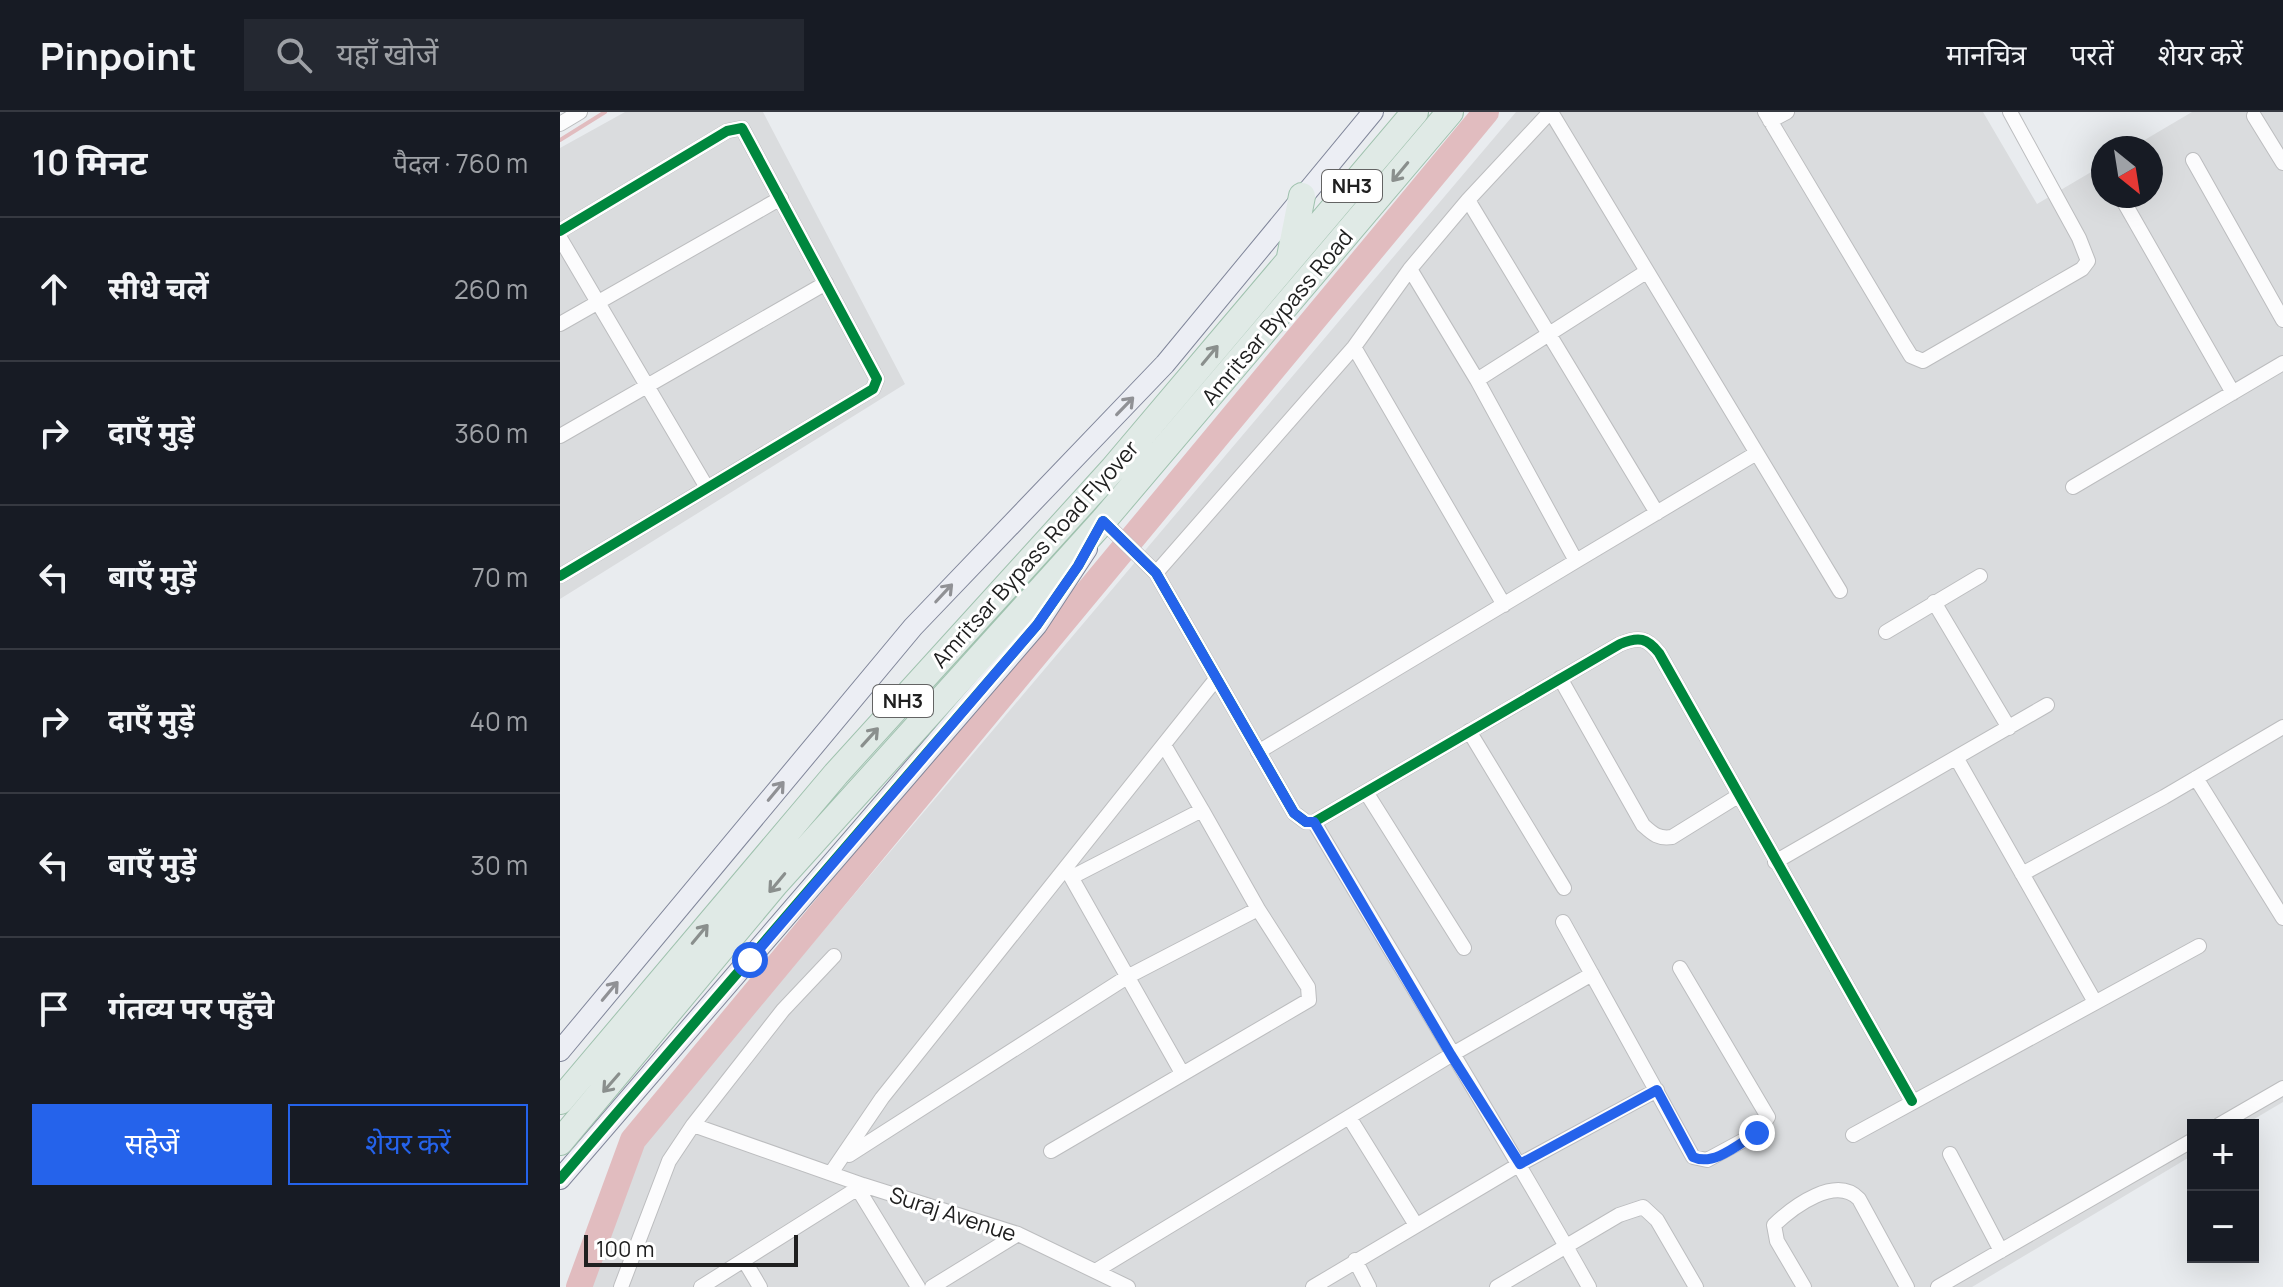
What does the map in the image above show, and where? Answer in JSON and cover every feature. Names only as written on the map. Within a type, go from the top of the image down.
[{"type":"highway","name":"Amritsar Bypass Road","points":[[1289,261],[1415,112]]},
{"type":"highway","name":"Amritsar Bypass Road","points":[[1112,531],[1450,112]]},
{"type":"highway","points":[[1289,261],[1302,196]]},
{"type":"highway","name":"Amritsar Bypass Road Flyover","points":[[560,1101],[836,774],[1103,480],[1289,261]]},
{"type":"highway","name":"Amritsar Bypass Road Flyover","points":[[560,1142],[776,883],[1053,574],[1112,531]]},
{"type":"street","points":[[560,124],[580,112]]},
{"type":"street","points":[[560,1051],[913,627],[1165,364],[1373,112]]},
{"type":"street","points":[[1156,573],[1354,347],[1410,269],[1468,200],[1550,112],[1840,591]]},
{"type":"street","points":[[1787,112],[1768,117],[1911,356],[1923,361],[2082,269],[2088,261],[2079,238],[2010,112]]},
{"type":"street","points":[[2254,116],[2283,163]]},
{"type":"street","points":[[560,231],[733,128],[742,128],[875,373],[873,389],[560,576]]},
{"type":"street","points":[[2193,160],[2283,320]]},
{"type":"street","points":[[560,324],[781,198]]},
{"type":"street","points":[[1468,200],[1657,513]]},
{"type":"street","points":[[2127,208],[2233,393]]},
{"type":"street","points":[[560,238],[706,486]]},
{"type":"street","points":[[1410,269],[1477,380],[1576,561]]},
{"type":"street","points":[[1477,380],[1551,336],[1646,272]]},
{"type":"street","points":[[560,436],[826,283]]},
{"type":"street","points":[[1354,347],[1504,605]]},
{"type":"street","points":[[2073,487],[2283,363]]},
{"type":"street","points":[[1258,752],[1755,454]]},
{"type":"street","points":[[560,1179],[1037,625],[1078,566],[1112,531],[1156,573],[1294,813],[1306,822],[1314,822],[1630,640],[1649,641],[1659,653],[1912,1101]]},
{"type":"street","points":[[1886,632],[1980,576]]},
{"type":"street","points":[[1934,602],[2009,728]]},
{"type":"street","points":[[1560,678],[1643,825],[1653,834],[1661,838],[1672,837],[1738,796]]},
{"type":"street","points":[[831,1173],[845,1158],[882,1098],[1069,872],[1216,679]]},
{"type":"street","points":[[1775,862],[2047,705]]},
{"type":"street","points":[[2022,874],[2283,727]]},
{"type":"street","points":[[1469,731],[1564,888]]},
{"type":"street","points":[[1051,1151],[1309,1000],[1308,987],[1258,909],[1164,745]]},
{"type":"street","points":[[1957,759],[2095,1002]]},
{"type":"street","points":[[2196,778],[2283,918]]},
{"type":"street","points":[[1366,792],[1464,948]]},
{"type":"street","points":[[1069,872],[1202,810]]},
{"type":"street","points":[[1314,822],[1451,1055],[1520,1164],[1589,1287]]},
{"type":"street","points":[[1069,872],[1182,1073]]},
{"type":"street","points":[[845,1158],[1127,977],[1258,909]]},
{"type":"street","points":[[1563,922],[1693,1157],[1701,1161],[1715,1157],[1757,1133],[1767,1122],[1759,1099],[1680,968]]},
{"type":"street","points":[[1853,1135],[2199,946]]},
{"type":"street","points":[[621,1287],[669,1161],[693,1125],[783,1010],[834,956]]},
{"type":"street","points":[[1097,1270],[1451,1055],[1592,974]]},
{"type":"street","points":[[2229,1119],[2283,1088]]},
{"type":"street","points":[[1313,1287],[1520,1164],[1657,1090]]},
{"type":"street","points":[[1349,1117],[1416,1225]]},
{"type":"street","points":[[693,1125],[831,1173],[861,1187],[918,1287]]},
{"type":"street","points":[[1938,1287],[2187,1143]]},
{"type":"street","points":[[1950,1154],[2001,1251]]},
{"type":"street","name":"Suraj Avenue","points":[[701,1287],[861,1187],[1018,1234],[1128,1287]]},
{"type":"street","points":[[1804,1287],[1777,1241],[1774,1225],[1820,1194],[1841,1188],[1850,1190],[1859,1199],[1907,1287]]},
{"type":"street","points":[[1497,1287],[1619,1215],[1643,1207],[1657,1220],[1696,1287]]},
{"type":"street","points":[[932,1287],[1018,1234]]},
{"type":"street","points":[[744,1260],[760,1287]]},
{"type":"street","points":[[1355,1260],[1369,1287]]},
{"type":"shaded area","points":[[625,112],[763,112],[905,384],[560,599],[560,148]]},
{"type":"shaded area","points":[[1516,112],[1983,112],[2037,204],[2091,172],[2091,208],[2163,208],[2163,136],[2151,136],[2192,112],[2283,112],[2283,1102],[2254,1119],[2187,1119],[2187,1159],[1972,1287],[574,1287],[642,1145]]},
{"type":"waterway","points":[[560,140],[605,112]]},
{"type":"waterway","points":[[579,1287],[633,1140],[1486,112]]},
{"type":"cycle path","points":[[560,231],[727,131],[742,128],[877,379],[873,389],[560,576]]},
{"type":"cycle path","points":[[560,1179],[1037,625],[1078,566],[1103,521],[1156,573],[1294,813],[1306,822],[1314,822],[1620,644],[1638,639],[1651,644],[1659,653],[1912,1101]]},
{"type":"route","points":[[750,960],[1037,625],[1078,566],[1103,521],[1156,573],[1294,813],[1306,822],[1314,822],[1451,1055],[1520,1164],[1657,1090],[1693,1157],[1701,1161],[1715,1157],[1757,1133]]}]
